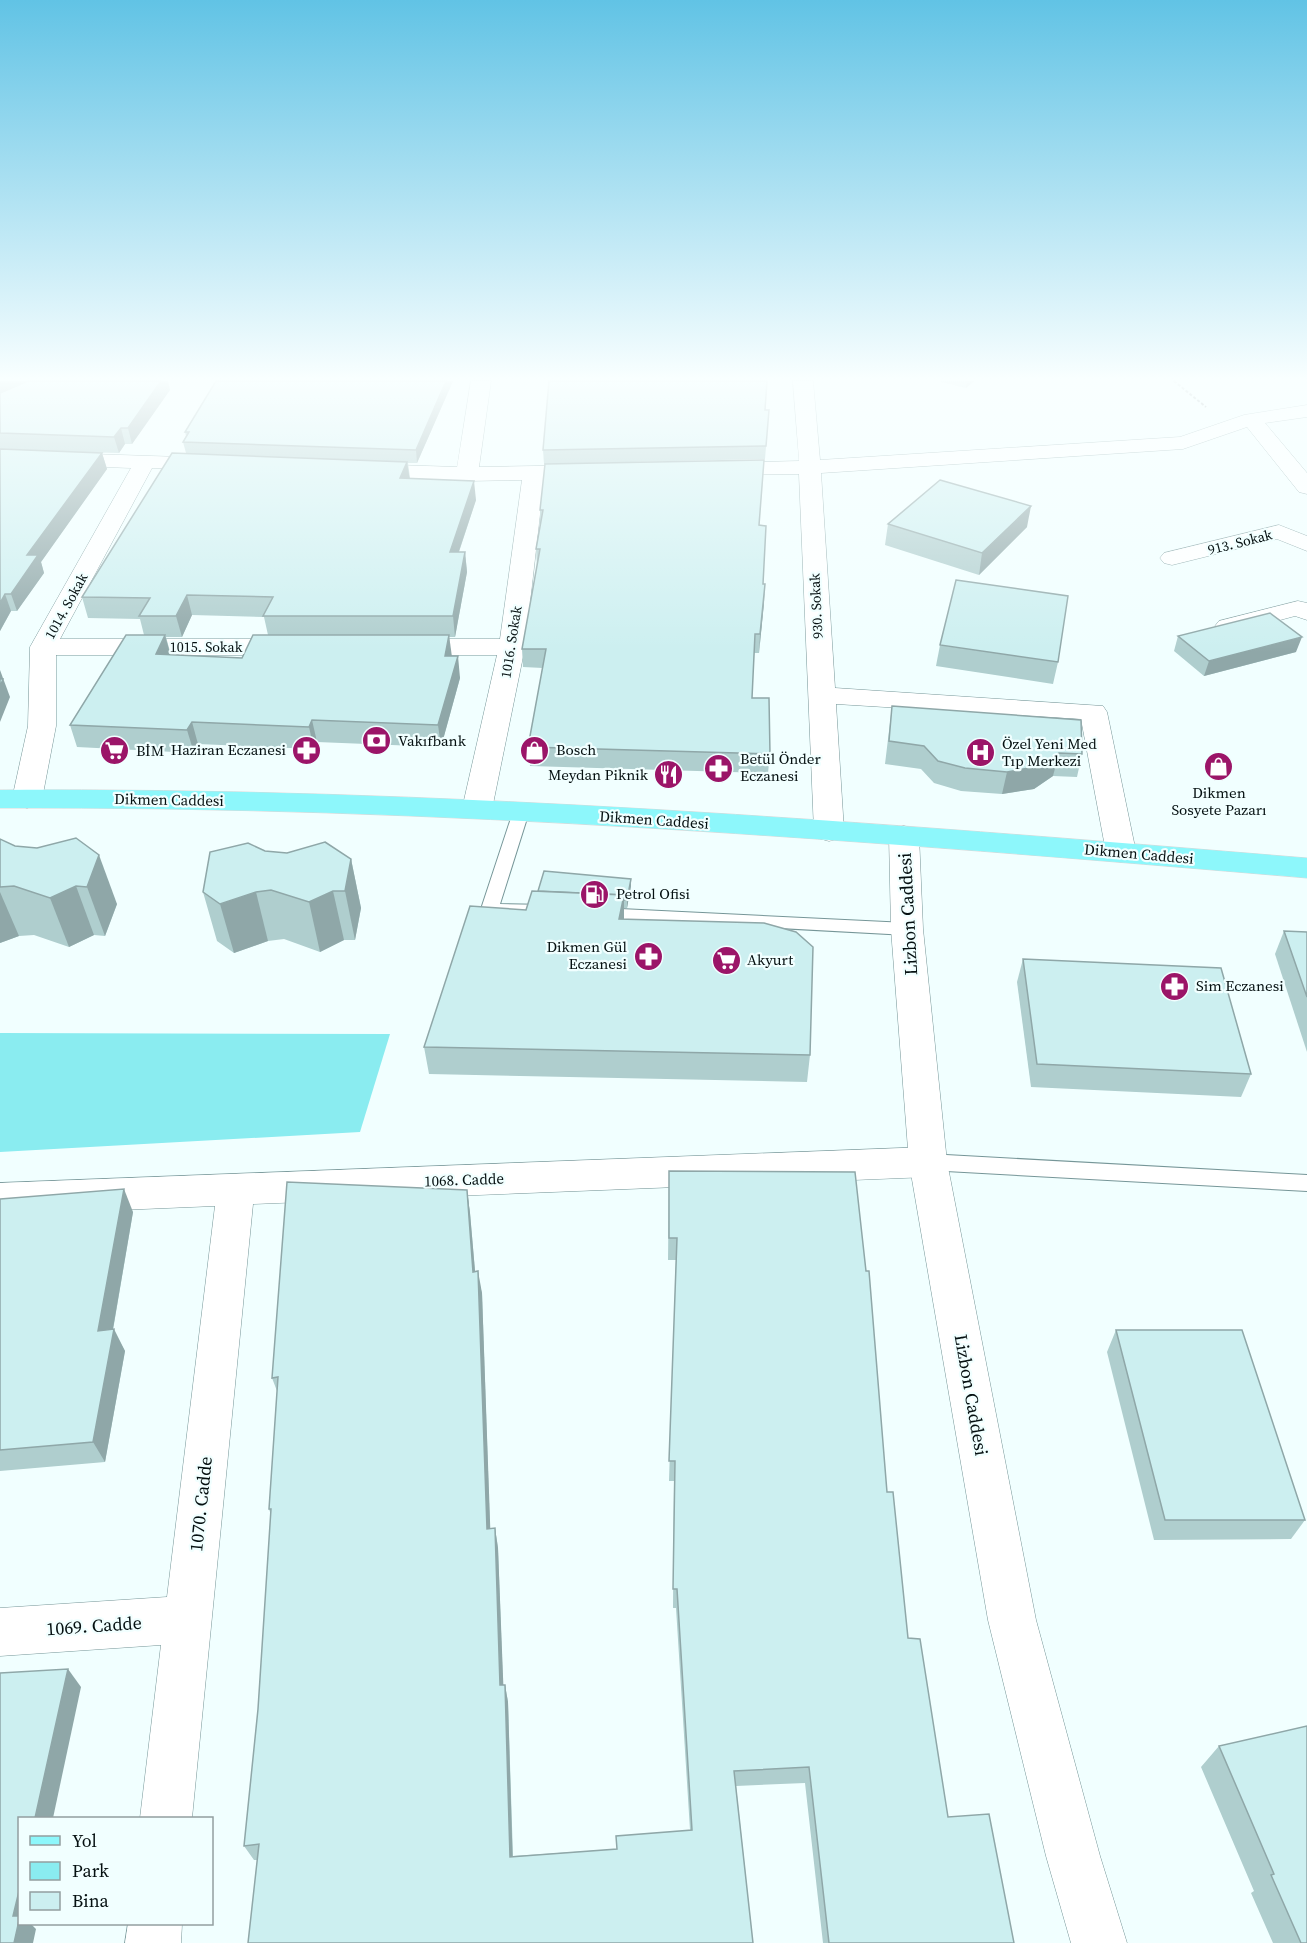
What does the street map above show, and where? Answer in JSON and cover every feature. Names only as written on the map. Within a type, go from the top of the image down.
[{"type":"main road","name":"Dikmen Caddesi","points":[[14,799],[228,801],[477,809],[904,836],[1307,868]]},
{"type":"street","name":"1014. Sokak","points":[[14,799],[42,726],[43,647],[140,472]]},
{"type":"street","points":[[398,472],[467,474],[582,472]]},
{"type":"street","name":"930. Sokak","points":[[810,472],[829,831]]},
{"type":"street","points":[[1295,472],[1307,486]]},
{"type":"street","name":"1016. Sokak","points":[[477,809],[512,647],[534,473]]},
{"type":"street","name":"913. Sokak","points":[[1172,558],[1279,532],[1307,544]]},
{"type":"street","points":[[1207,631],[1298,608],[1307,613]]},
{"type":"street","name":"1015. Sokak","points":[[43,647],[313,647]]},
{"type":"street","points":[[383,647],[512,647]]},
{"type":"street","points":[[821,695],[1093,712],[1121,852]]},
{"type":"street","name":"Lizbon Caddesi","points":[[904,836],[907,929],[928,1162],[1012,1620],[1073,1856],[1099,1943]]},
{"type":"street","name":"1068. Cadde","points":[[0,1199],[928,1162]]},
{"type":"street","name":"1070. Cadde","points":[[166,1817],[236,1190]]},
{"type":"street","name":"1069. Cadde","points":[[0,1632],[188,1619]]},
{"type":"street","points":[[153,1943],[155,1925]]},
{"type":"lane","points":[[521,812],[490,909],[562,912]]},
{"type":"lane","points":[[586,913],[907,929]]},
{"type":"lane","points":[[928,1162],[1307,1183]]},
{"type":"green space","points":[[0,1033],[390,1034],[360,1132],[0,1152]]},
{"type":"building","points":[[0,472],[88,472],[27,555],[38,555],[11,594],[5,594],[0,603]]},
{"type":"building","points":[[160,472],[403,472],[400,478],[474,481],[450,552],[465,552],[453,616],[263,616],[273,597],[187,595],[176,616],[139,616],[150,598],[82,597]]},
{"type":"building","points":[[544,472],[763,472],[759,525],[766,526],[763,584],[765,584],[760,634],[755,634],[752,698],[769,698],[770,754],[528,747],[546,649],[522,649],[540,549],[536,549],[543,510],[540,510]]},
{"type":"building","points":[[940,480],[1031,506],[982,553],[888,524]]},
{"type":"building","points":[[956,580],[1068,596],[1058,662],[940,645]]},
{"type":"building","points":[[1270,613],[1302,637],[1209,661],[1178,636]]},
{"type":"building","points":[[126,635],[165,635],[156,654],[242,658],[253,635],[449,635],[445,656],[458,656],[438,725],[312,720],[309,727],[192,722],[187,730],[70,725]]},
{"type":"building","points":[[892,706],[1081,720],[1082,754],[1059,753],[1040,766],[1007,772],[965,768],[938,761],[924,746],[889,741]]},
{"type":"building","points":[[76,838],[99,855],[87,887],[76,886],[50,898],[14,886],[0,887],[0,839],[15,846],[37,848]]},
{"type":"building","points":[[325,842],[351,859],[345,891],[333,891],[309,902],[271,890],[256,892],[220,904],[203,892],[210,852],[248,843],[265,851],[287,853]]},
{"type":"building","points":[[544,871],[631,879],[627,900],[624,900],[624,895],[538,891]]},
{"type":"building","points":[[532,891],[624,895],[619,919],[764,923],[796,932],[813,947],[810,1055],[424,1047],[470,906],[526,910]]},
{"type":"building","points":[[1284,931],[1307,932],[1307,997]]},
{"type":"building","points":[[1023,959],[1221,968],[1251,1074],[1037,1064]]},
{"type":"building","points":[[669,1171],[855,1172],[866,1271],[869,1271],[887,1492],[893,1492],[908,1638],[920,1639],[948,1817],[989,1814],[1014,1943],[829,1943],[809,1767],[734,1771],[753,1943],[248,1943],[259,1844],[244,1846],[258,1709],[271,1509],[269,1509],[278,1377],[272,1378],[287,1182],[467,1190],[473,1272],[478,1271],[487,1529],[495,1528],[500,1685],[505,1685],[510,1857],[617,1849],[616,1836],[692,1830],[677,1589],[673,1589],[675,1461],[669,1461],[677,1238],[669,1238]]},
{"type":"building","points":[[124,1189],[98,1331],[114,1329],[93,1442],[0,1450],[0,1199]]},
{"type":"building","points":[[1116,1330],[1242,1330],[1305,1520],[1165,1520]]},
{"type":"building","points":[[68,1669],[35,1817],[18,1817],[18,1895],[13,1916],[18,1916],[18,1925],[14,1943],[0,1943],[0,1673]]},
{"type":"building","points":[[1307,1726],[1307,1943],[1301,1943],[1219,1746]]},
{"type":"place","name":"Vakıfbank","points":[[377,741]]},
{"type":"place","name":"Haziran Eczanesi","points":[[307,750]]},
{"type":"place","name":"Bosch","points":[[535,750]]},
{"type":"place","name":"BİM","points":[[115,751]]},
{"type":"place","name":"Özel Yeni Med Tıp Merkezi","points":[[981,753]]},
{"type":"place","name":"Dikmen Sosyete Pazarı","points":[[1219,766]]},
{"type":"place","name":"Betül Önder Eczanesi","points":[[719,768]]},
{"type":"place","name":"Meydan Piknik","points":[[669,775]]},
{"type":"place","name":"Petrol Ofisi","points":[[595,894]]},
{"type":"place","name":"Dikmen Gül Eczanesi","points":[[648,956]]},
{"type":"place","name":"Akyurt","points":[[726,960]]},
{"type":"place","name":"Sim Eczanesi","points":[[1175,986]]}]
